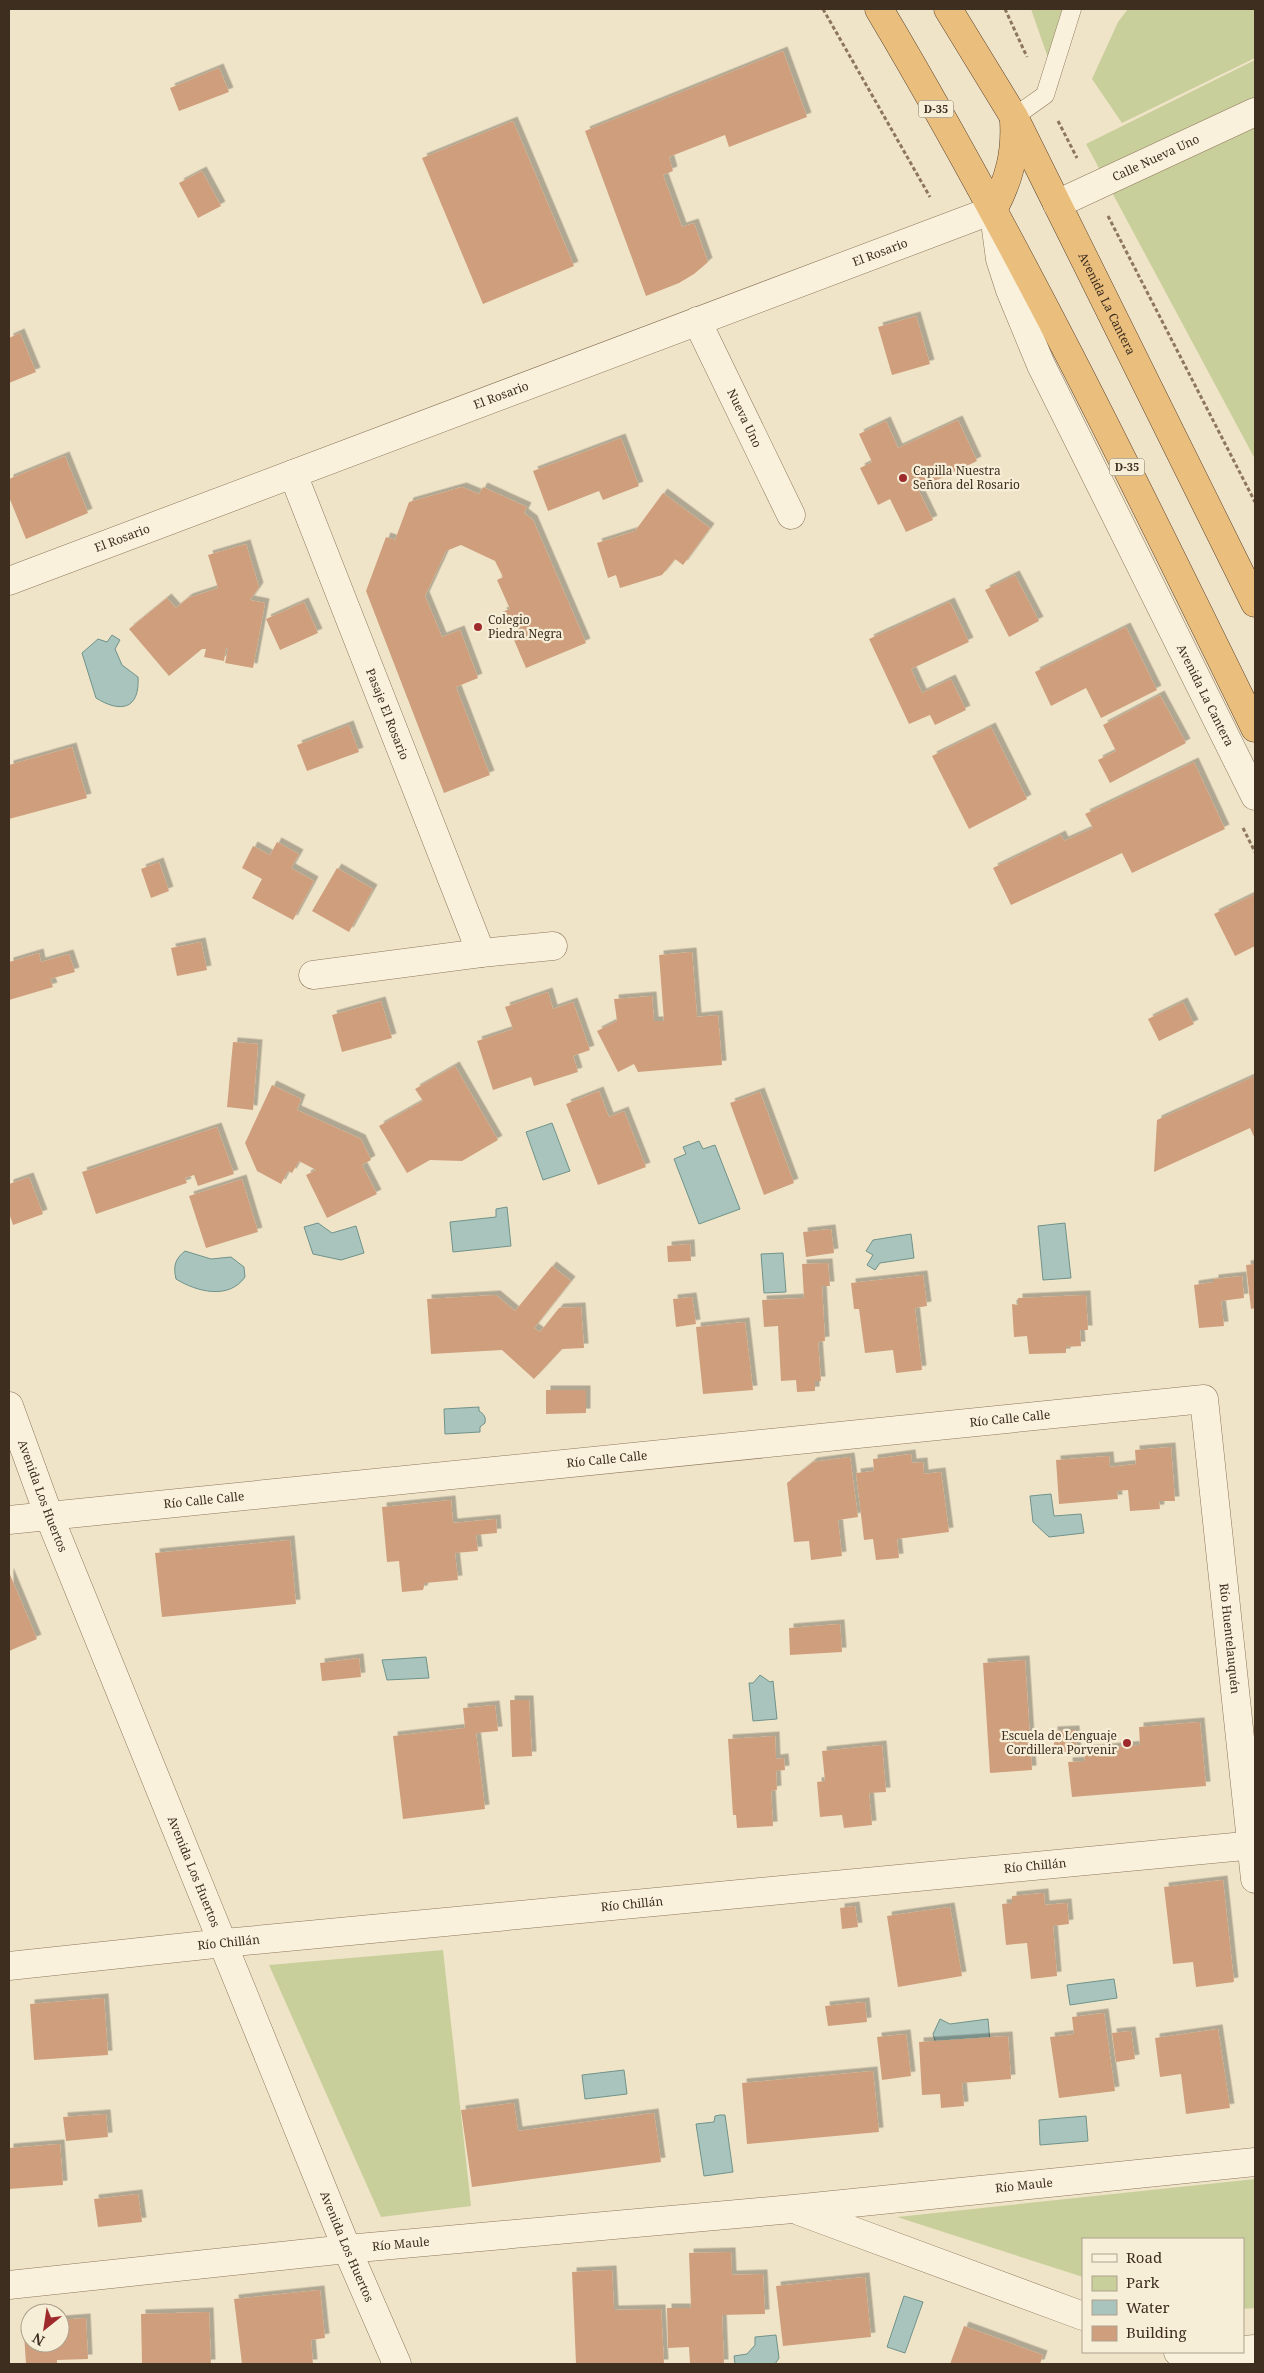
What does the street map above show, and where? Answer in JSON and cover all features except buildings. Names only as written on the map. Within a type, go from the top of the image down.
[{"type":"highway","name":"Avenida La Cantera","points":[[879,9],[993,210],[1138,489],[1255,728]]},
{"type":"highway","name":"Avenida La Cantera","points":[[948,9],[1014,117],[1255,603]]},
{"type":"highway","points":[[993,210],[1011,171],[1015,144],[1014,117]]},
{"type":"street","name":"Calle Nueva Uno","points":[[1057,204],[1255,112]]},
{"type":"street","name":"El Rosario","points":[[9,581],[993,210]]},
{"type":"street","name":"Avenida La Cantera","points":[[993,210],[1000,260],[1010,290],[1041,365],[1255,796]]},
{"type":"street","name":"Nueva Uno","points":[[697,321],[791,515]]},
{"type":"street","name":"Pasaje El Rosario","points":[[293,474],[480,953]]},
{"type":"street","points":[[313,976],[480,953],[553,946]]},
{"type":"street","name":"Río Calle Calle","points":[[9,1520],[1204,1399]]},
{"type":"street","name":"Río Huentelauquén","points":[[1204,1399],[1253,1845],[1255,1879]]},
{"type":"street","name":"Avenida Los Huertos","points":[[9,1406],[49,1516],[347,2249],[397,2364]]},
{"type":"street","name":"Río Chillán","points":[[9,1966],[224,1943],[1253,1845]]},
{"type":"street","name":"Río Maule","points":[[9,2285],[347,2249],[793,2209],[1255,2162]]},
{"type":"street","name":"Río Maule","points":[[793,2209],[1082,2316]]},
{"type":"street","points":[[1180,2353],[1188,2356],[1219,2353]]},
{"type":"lane","points":[[1014,117],[1044,95],[1072,9]]},
{"type":"path","points":[[1005,9],[1044,95],[1255,502]]},
{"type":"green space","points":[[1031,9],[1062,9],[1066,23],[1048,58]]},
{"type":"green space","points":[[1128,9],[1255,9],[1255,58],[1122,123],[1092,79],[1118,22]]},
{"type":"green space","points":[[1255,60],[1255,459],[1086,144]]},
{"type":"green space","points":[[443,1950],[471,2206],[381,2217],[269,1965]]},
{"type":"green space","points":[[1255,2179],[1255,2308],[1244,2309],[1244,2238],[1082,2238],[1082,2277],[897,2217]]},
{"type":"water","points":[[112,635],[120,640],[115,649],[122,665],[138,677],[136,696],[127,706],[113,706],[96,698],[82,653],[98,639],[107,642]]},
{"type":"water","points":[[552,1123],[570,1171],[543,1180],[526,1132]]},
{"type":"water","points":[[699,1141],[703,1149],[715,1145],[740,1209],[699,1224],[674,1159],[686,1154],[683,1147]]},
{"type":"water","points":[[507,1207],[511,1246],[453,1252],[450,1222],[496,1217],[496,1209]]},
{"type":"water","points":[[318,1223],[332,1233],[356,1226],[364,1253],[341,1260],[313,1254],[304,1227]]},
{"type":"water","points":[[1065,1223],[1071,1278],[1043,1280],[1038,1226]]},
{"type":"water","points":[[911,1234],[914,1258],[880,1263],[875,1270],[867,1265],[873,1255],[866,1251],[873,1240]]},
{"type":"water","points":[[185,1251],[211,1259],[231,1257],[244,1267],[245,1277],[230,1289],[222,1291],[212,1292],[184,1284],[176,1279],[175,1270],[177,1260]]},
{"type":"water","points":[[783,1253],[786,1292],[764,1293],[761,1254]]},
{"type":"water","points":[[479,1407],[479,1411],[485,1419],[485,1423],[480,1427],[480,1432],[445,1434],[444,1409]]},
{"type":"water","points":[[1051,1494],[1054,1516],[1081,1514],[1084,1533],[1049,1537],[1033,1522],[1030,1496]]},
{"type":"water","points":[[426,1657],[429,1678],[387,1680],[382,1660]]},
{"type":"water","points":[[760,1675],[770,1682],[773,1681],[777,1719],[753,1721],[749,1683],[753,1683]]},
{"type":"water","points":[[1114,1979],[1117,1998],[1070,2005],[1067,1985]]},
{"type":"water","points":[[940,2019],[950,2024],[988,2019],[990,2042],[936,2044],[933,2034]]},
{"type":"water","points":[[624,2070],[627,2094],[585,2099],[582,2075]]},
{"type":"water","points":[[725,2115],[733,2172],[704,2176],[696,2124],[714,2122],[715,2116]]},
{"type":"water","points":[[1086,2116],[1088,2141],[1040,2145],[1039,2120]]},
{"type":"water","points":[[904,2296],[923,2302],[905,2353],[887,2347]]},
{"type":"water","points":[[776,2335],[779,2358],[775,2364],[735,2364],[734,2356],[747,2354],[755,2345],[755,2337]]},
{"type":"place","name":"Capilla Nuestra Señora del Rosario","points":[[903,478]]},
{"type":"place","name":"Colegio Piedra Negra","points":[[478,627]]},
{"type":"place","name":"Escuela de Lenguaje Cordillera Porvenir","points":[[1127,1743]]}]
